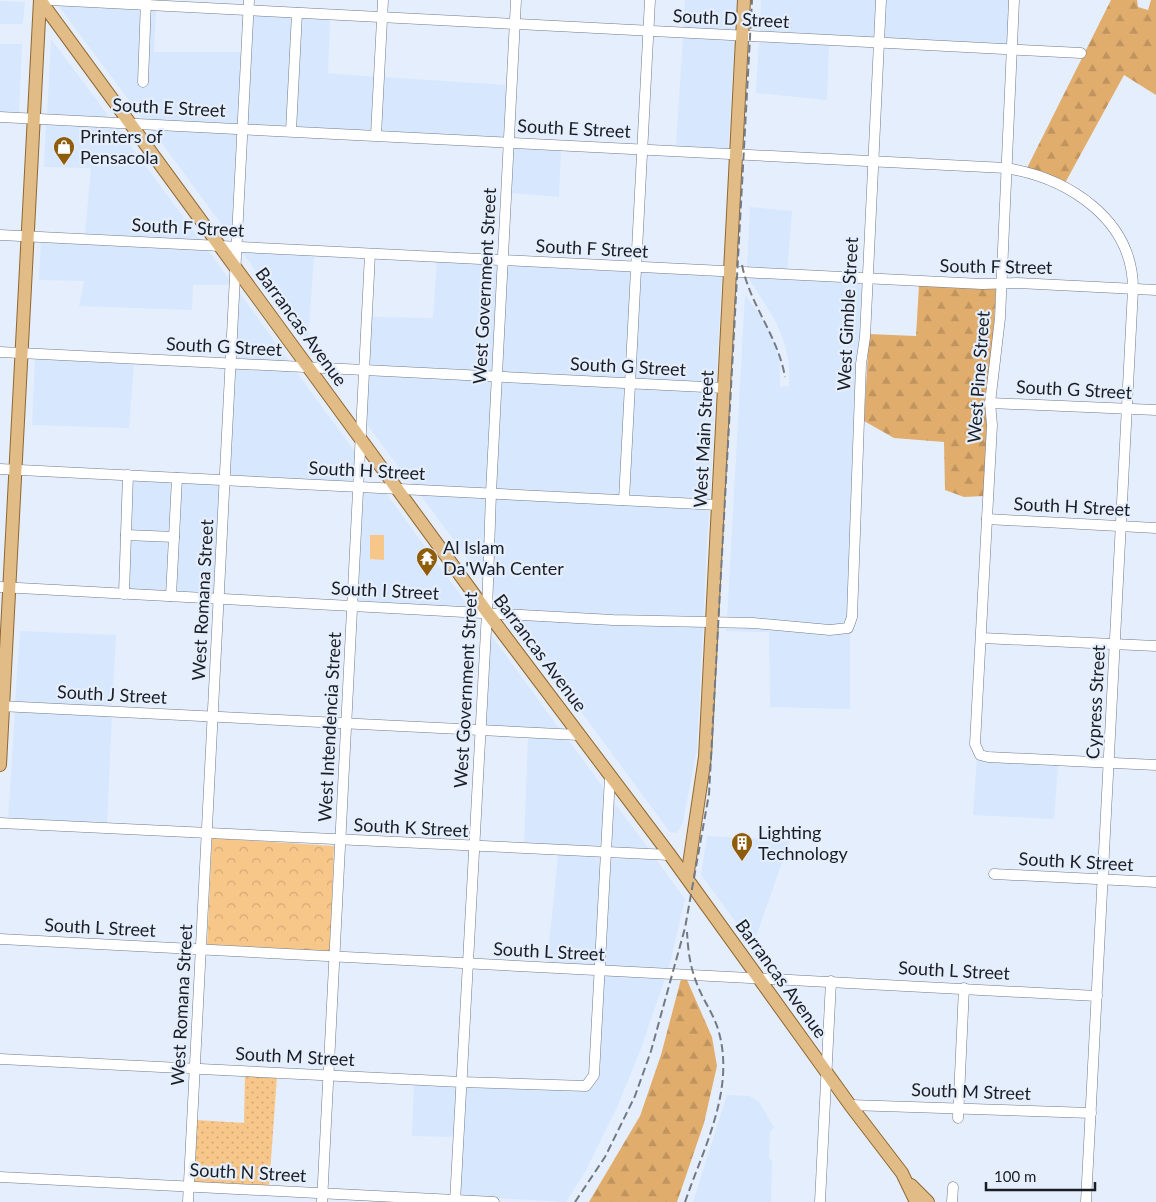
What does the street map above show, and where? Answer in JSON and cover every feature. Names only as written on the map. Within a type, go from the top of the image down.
[{"type":"main road","points":[[0,765],[5,588],[21,353],[32,118],[40,0]]},
{"type":"main road","name":"Barrancas Avenue","points":[[40,0],[487,612],[670,855],[850,1104],[908,1182],[928,1202]]},
{"type":"main road","name":"West Main Street","points":[[686,878],[704,770],[744,0]]},
{"type":"main road","name":"Barrancas Avenue","points":[[908,1182],[916,1202]]},
{"type":"street","name":"South D Street","points":[[50,0],[249,5],[297,13],[1080,53]]},
{"type":"street","points":[[376,135],[383,0]]},
{"type":"street","name":"West Government Street","points":[[455,1201],[479,731],[487,612],[491,493],[516,0]]},
{"type":"street","points":[[624,500],[650,0]]},
{"type":"street","name":"West Gimble Street","points":[[848,628],[852,617],[861,364],[881,0]]},
{"type":"street","name":"West Pine Street","points":[[1014,0],[1000,318],[990,403],[992,425],[982,638],[974,736],[976,751],[980,755],[1045,761],[1109,763]]},
{"type":"street","points":[[142,82],[146,2]]},
{"type":"street","name":"West Romana Street","points":[[188,1202],[249,5]]},
{"type":"street","points":[[291,131],[297,13]]},
{"type":"street","name":"South E Street","points":[[0,116],[1006,168],[1029,172],[1053,181],[1073,191],[1102,213]]},
{"type":"street","name":"Cypress Street","points":[[1086,1202],[1126,408],[1134,289],[1132,270],[1125,245],[1102,213]]},
{"type":"street","name":"South F Street","points":[[0,234],[867,279],[1018,283],[1156,290]]},
{"type":"street","name":"West Intendencia Street","points":[[322,1197],[370,254]]},
{"type":"street","name":"South G Street","points":[[0,352],[724,388]]},
{"type":"street","name":"South G Street","points":[[990,403],[1156,410]]},
{"type":"street","name":"South H Street","points":[[0,469],[719,505]]},
{"type":"street","points":[[124,594],[128,475]]},
{"type":"street","points":[[171,596],[177,478]]},
{"type":"street","name":"South H Street","points":[[987,519],[1156,528]]},
{"type":"street","points":[[126,535],[174,537]]},
{"type":"street","name":"South I Street","points":[[5,588],[713,624],[754,624],[830,630],[848,628]]},
{"type":"street","points":[[982,638],[1156,646]]},
{"type":"street","name":"South J Street","points":[[2,706],[579,735]]},
{"type":"street","points":[[1109,763],[1156,765]]},
{"type":"street","points":[[600,971],[610,777]]},
{"type":"street","name":"South K Street","points":[[0,823],[606,854],[670,855]]},
{"type":"street","name":"South K Street","points":[[994,874],[1156,882]]},
{"type":"street","name":"South L Street","points":[[0,939],[1097,996]]},
{"type":"street","name":"South M Street","points":[[0,1058],[581,1087],[588,1085],[594,1075],[600,971]]},
{"type":"street","points":[[820,1202],[825,1070],[831,982]]},
{"type":"street","points":[[958,1113],[964,988]]},
{"type":"street","name":"South M Street","points":[[850,1104],[958,1113],[1091,1113]]},
{"type":"street","name":"South N Street","points":[[0,1177],[189,1186],[322,1197],[494,1202]]},
{"type":"street","points":[[952,1202],[953,1188]]},
{"type":"shaded area","points":[[685,0],[738,0],[736,32],[683,29]]},
{"type":"shaded area","points":[[761,0],[877,0],[875,39],[760,33]]},
{"type":"shaded area","points":[[886,0],[1010,0],[1008,46],[884,39]]},
{"type":"shaded area","points":[[0,1],[25,2],[23,24],[0,24]]},
{"type":"shaded area","points":[[57,4],[142,8],[138,85],[146,85],[150,9],[156,9],[154,52],[242,52],[239,124],[144,120]]},
{"type":"shaded area","points":[[253,14],[330,18],[328,73],[374,77],[372,131],[247,125]]},
{"type":"shaded area","points":[[683,36],[735,39],[728,150],[676,147]]},
{"type":"shaded area","points":[[51,39],[110,118],[47,115]]},
{"type":"shaded area","points":[[759,40],[829,44],[827,100],[756,93]]},
{"type":"shaded area","points":[[0,44],[22,44],[19,114],[0,113]]},
{"type":"shaded area","points":[[383,77],[507,85],[505,138],[380,132]]},
{"type":"shaded area","points":[[46,123],[116,126],[201,241],[85,235],[91,168],[44,167]]},
{"type":"shaded area","points":[[150,127],[238,132],[233,240]]},
{"type":"shaded area","points":[[513,146],[561,148],[559,197],[510,193]]},
{"type":"shaded area","points":[[750,207],[792,211],[787,271],[747,269]]},
{"type":"shaded area","points":[[41,240],[207,249],[231,282],[231,285],[193,285],[192,310],[79,306],[84,281],[39,280]]},
{"type":"shaded area","points":[[241,251],[314,255],[308,341]]},
{"type":"shaded area","points":[[437,261],[498,264],[493,373],[368,367],[371,317],[433,318]]},
{"type":"shaded area","points":[[507,265],[632,271],[626,380],[501,374]]},
{"type":"shaded area","points":[[640,271],[722,275],[716,384],[635,380]]},
{"type":"shaded area","points":[[748,277],[862,282],[847,622],[841,626],[727,620],[745,295],[766,323],[775,344],[780,364],[780,387],[789,386],[789,363],[784,342],[775,320]]},
{"type":"shaded area","points":[[239,292],[290,363],[235,360]]},
{"type":"shaded area","points":[[35,357],[134,362],[129,428],[32,425]]},
{"type":"shaded area","points":[[235,367],[295,370],[355,452],[354,483],[229,476]]},
{"type":"shaded area","points":[[368,374],[492,381],[487,489],[413,486],[365,422]]},
{"type":"shaded area","points":[[501,381],[626,387],[620,496],[495,490]]},
{"type":"shaded area","points":[[634,387],[715,392],[710,501],[629,497]]},
{"type":"shaded area","points":[[122,478],[220,483],[215,595],[118,590]]},
{"type":"shaded area","points":[[362,491],[385,492],[470,608],[356,602]]},
{"type":"shaded area","points":[[419,493],[486,497],[484,581]]},
{"type":"shaded area","points":[[495,497],[709,508],[703,620],[505,610],[492,592]]},
{"type":"shaded area","points":[[511,617],[703,627],[697,748],[683,822],[677,833],[670,832]]},
{"type":"shaded area","points":[[753,627],[850,632],[850,709],[770,707],[769,632],[726,631],[726,628]]},
{"type":"shaded area","points":[[20,631],[116,635],[112,708],[15,703]]},
{"type":"shaded area","points":[[490,634],[561,731],[484,727]]},
{"type":"shaded area","points":[[15,710],[112,715],[107,825],[8,820]]},
{"type":"shaded area","points":[[528,737],[567,738],[605,790],[602,850],[524,846]]},
{"type":"shaded area","points":[[977,758],[979,760],[1058,765],[1054,819],[973,815]]},
{"type":"shaded area","points":[[613,801],[651,852],[611,850]]},
{"type":"shaded area","points":[[707,836],[790,840],[753,945],[701,875]]},
{"type":"shaded area","points":[[558,855],[602,857],[596,967],[547,965]]},
{"type":"shaded area","points":[[610,858],[656,859],[685,899],[668,971],[605,967]]},
{"type":"shaded area","points":[[604,975],[665,979],[640,1051],[617,1107],[586,1170],[566,1202],[459,1196],[465,1086],[581,1091],[593,1086],[599,1075]]},
{"type":"shaded area","points":[[414,1083],[457,1085],[454,1137],[412,1136]]},
{"type":"shaded area","points":[[727,1095],[749,1096],[759,1102],[774,1127],[770,1132],[769,1158],[772,1161],[771,1202],[693,1202]]},
{"type":"green space","points":[[1111,0],[1137,0],[1138,7],[1148,10],[1151,0],[1156,0],[1156,95],[1124,75],[1065,183],[1027,168]]},
{"type":"green space","points":[[919,285],[996,288],[984,496],[964,497],[945,490],[944,442],[894,438],[864,421],[869,334],[916,336]]},
{"type":"green space","points":[[370,535],[384,535],[384,560],[370,559]]},
{"type":"green space","points":[[212,838],[334,846],[330,952],[207,946]]},
{"type":"green space","points":[[681,979],[687,980],[712,1037],[717,1066],[704,1123],[677,1202],[589,1202],[640,1116],[661,1055]]},
{"type":"green space","points":[[245,1074],[277,1076],[269,1187],[194,1183],[197,1120],[244,1123]]},
{"type":"railway","points":[[575,1202],[605,1157],[635,1096],[651,1051],[685,928],[709,794],[752,0]]},
{"type":"railway","points":[[784,18],[791,28]]},
{"type":"railway","points":[[742,265],[751,294],[776,348],[785,377]]},
{"type":"railway","points":[[685,1202],[709,1139],[720,1095],[723,1073],[723,1051],[718,1029],[695,978],[687,932]]},
{"type":"place","name":"Printers of Pensacola","points":[[64,166]]},
{"type":"place","name":"Al Islam Da'Wah Center","points":[[427,577]]},
{"type":"place","name":"Lighting Technology","points":[[742,862]]}]
